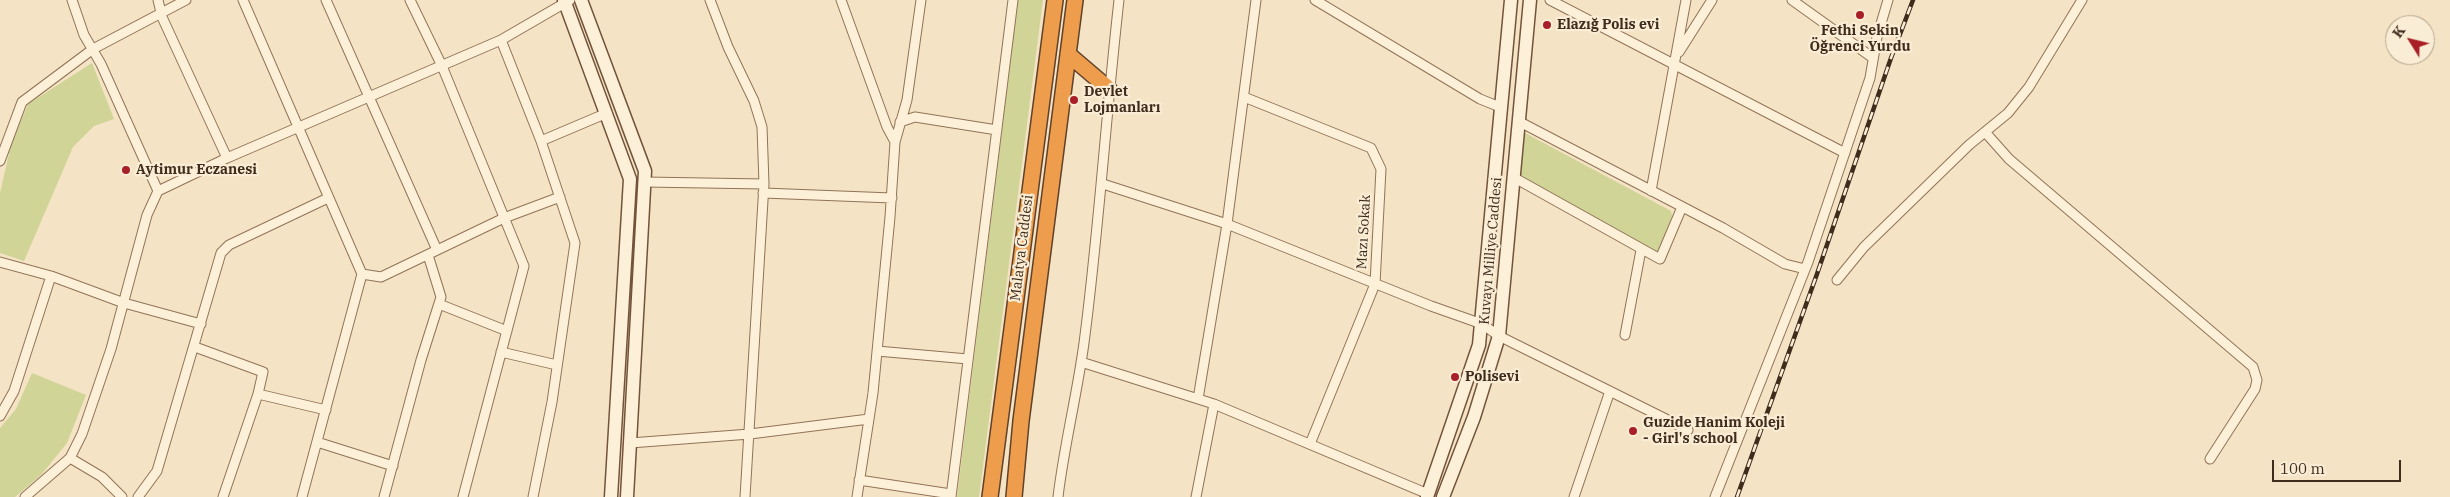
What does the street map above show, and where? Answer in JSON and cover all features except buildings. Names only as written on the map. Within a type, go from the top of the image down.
[{"type":"highway","name":"Malatya Caddesi","points":[[990,497],[1055,0]]},
{"type":"highway","name":"Malatya Caddesi","points":[[1014,497],[1021,421],[1075,0]]},
{"type":"highway","points":[[1068,54],[1109,89]]},
{"type":"main road","points":[[581,0],[645,171],[627,497]]},
{"type":"main road","name":"Kuvayı Milliye Caddesi","points":[[1428,495],[1479,345],[1511,0]]},
{"type":"main road","name":"Kuvayı Milliye Caddesi","points":[[1443,497],[1474,417],[1499,336],[1512,177],[1530,0]]},
{"type":"main road","points":[[567,1],[630,179],[611,497]]},
{"type":"street","points":[[72,0],[84,35],[93,49],[158,191]]},
{"type":"street","points":[[158,0],[161,13],[227,158]]},
{"type":"street","points":[[0,160],[2,146],[22,102],[93,49],[186,0]]},
{"type":"street","points":[[243,0],[362,274],[302,497]]},
{"type":"street","points":[[326,0],[437,250]]},
{"type":"street","points":[[410,0],[442,66],[524,266],[463,497]]},
{"type":"street","points":[[710,0],[728,47],[754,100],[762,127],[764,189],[745,497]]},
{"type":"street","points":[[841,0],[887,127],[895,142]]},
{"type":"street","points":[[857,497],[877,351],[892,198],[895,142],[907,100],[921,0]]},
{"type":"street","points":[[859,480],[951,496],[1013,0]]},
{"type":"street","points":[[1058,497],[1081,362],[1103,184],[1109,89],[1119,0]]},
{"type":"street","points":[[1198,399],[1227,224],[1256,0]]},
{"type":"street","points":[[1315,0],[1480,99],[1500,107]]},
{"type":"street","points":[[1550,0],[1675,60],[1845,153]]},
{"type":"street","points":[[1650,191],[1686,0]]},
{"type":"street","points":[[1675,60],[1712,0]]},
{"type":"street","points":[[1792,0],[1873,58]]},
{"type":"street","points":[[1715,497],[1805,269],[1870,78],[1873,58],[1888,0]]},
{"type":"street","points":[[1837,280],[1864,247],[1969,145],[2008,114],[2029,87],[2082,0]]},
{"type":"street","points":[[25,497],[70,458],[86,424],[112,349],[147,215],[158,191],[227,158],[501,40],[567,1]]},
{"type":"street","points":[[501,40],[541,141],[575,243],[557,365],[533,497]]},
{"type":"street","name":"Mazı Sokak","points":[[1244,97],[1371,148],[1381,169],[1375,284],[1310,444]]},
{"type":"street","points":[[541,141],[607,113]]},
{"type":"street","points":[[900,122],[915,117],[997,130]]},
{"type":"street","points":[[1518,121],[1682,207],[1785,264],[1805,269]]},
{"type":"street","points":[[1985,132],[2009,159],[2253,367],[2256,380],[2255,389],[2210,459]]},
{"type":"street","points":[[1512,177],[1660,260],[1682,207]]},
{"type":"street","points":[[645,182],[892,198]]},
{"type":"street","points":[[1103,184],[1227,224],[1375,284],[1482,324],[1499,336],[1688,430]]},
{"type":"street","points":[[362,274],[381,278],[504,218],[560,197]]},
{"type":"street","points":[[138,497],[157,471],[195,347],[221,253],[229,245],[328,198]]},
{"type":"street","points":[[1625,335],[1641,250]]},
{"type":"street","points":[[384,497],[441,297],[428,255]]},
{"type":"street","points":[[0,262],[50,276],[124,303],[201,324]]},
{"type":"street","points":[[0,416],[14,390],[50,276]]},
{"type":"street","points":[[439,304],[507,331]]},
{"type":"street","points":[[195,347],[263,372],[258,394],[223,497]]},
{"type":"street","points":[[877,351],[968,359]]},
{"type":"street","points":[[501,352],[557,365]]},
{"type":"street","points":[[1081,362],[1214,404],[1428,495]]},
{"type":"street","points":[[1574,497],[1610,391]]},
{"type":"street","points":[[258,394],[326,410]]},
{"type":"street","points":[[1196,497],[1214,404]]},
{"type":"street","points":[[630,444],[750,434],[869,419]]},
{"type":"street","points":[[317,442],[393,466]]},
{"type":"street","points":[[70,458],[102,478],[122,497]]},
{"type":"green space","points":[[1018,0],[1043,0],[979,497],[957,497]]},
{"type":"green space","points":[[92,63],[114,119],[94,126],[73,147],[24,261],[0,253],[0,193],[11,145],[28,104]]},
{"type":"green space","points":[[1525,133],[1671,211],[1672,216],[1658,251],[1654,252],[1529,181],[1520,174]]},
{"type":"green space","points":[[32,373],[86,395],[67,443],[41,475],[15,497],[0,497],[0,428],[16,409]]},
{"type":"railway","points":[[1737,497],[1913,0]]},
{"type":"place","name":"Fethi Sekin Öğrenci Yurdu","points":[[1860,15]]},
{"type":"place","name":"Elazığ Polis evi","points":[[1547,25]]},
{"type":"place","name":"Devlet Lojmanları","points":[[1074,100]]},
{"type":"place","name":"Aytimur Eczanesi","points":[[126,170]]},
{"type":"place","name":"Polisevi","points":[[1455,377]]},
{"type":"place","name":"Guzide Hanim Koleji - Girl's school","points":[[1633,431]]}]
